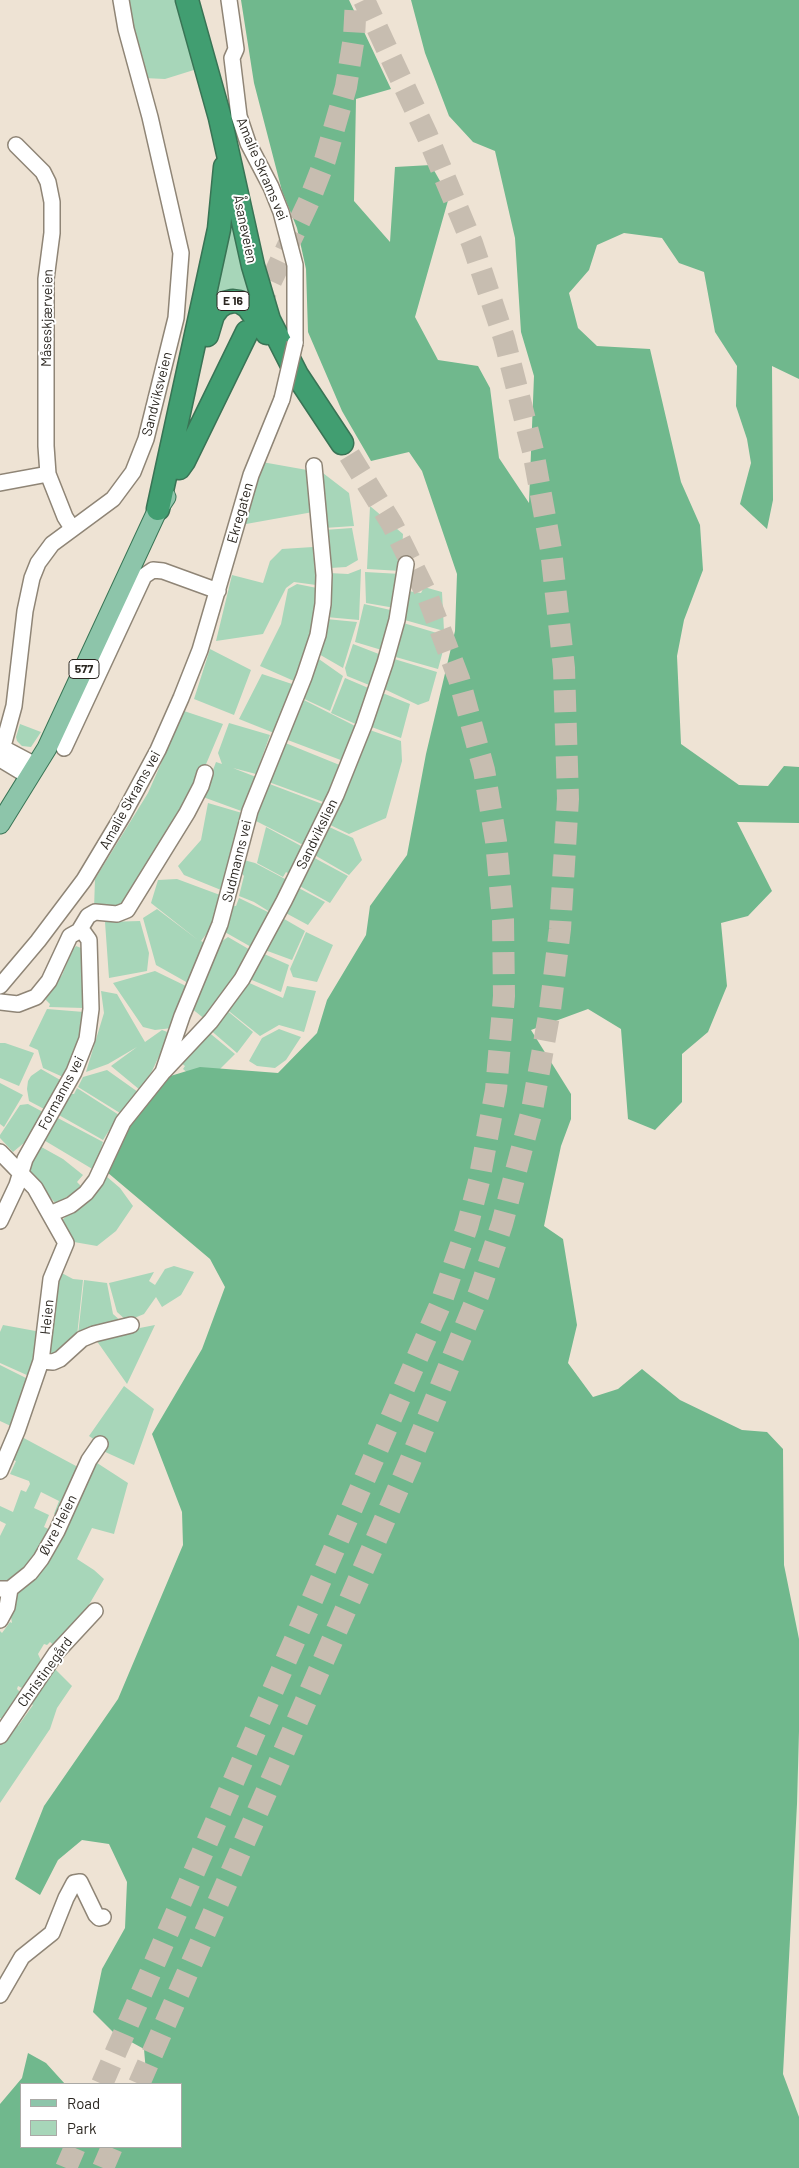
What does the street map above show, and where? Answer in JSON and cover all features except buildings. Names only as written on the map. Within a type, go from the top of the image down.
[{"type":"highway","name":"Åsaneveien","points":[[179,468],[209,328],[213,315],[218,307],[225,302],[240,302],[257,317],[297,386],[318,417],[342,442],[297,375],[269,320],[252,266],[226,145],[187,0]]},
{"type":"highway","name":"E 16","points":[[158,509],[219,229],[226,145]]},
{"type":"highway","points":[[179,468],[247,332]]},
{"type":"main road","name":"577","points":[[0,824],[34,772],[47,748],[158,509],[166,498],[179,468]]},
{"type":"street","name":"Sandviksveien","points":[[34,772],[1,755],[14,706],[25,611],[32,578],[43,556],[52,544],[113,499],[133,472],[146,439],[176,318],[181,253],[150,117],[126,29],[121,0]]},
{"type":"street","name":"Amalie Skrams vei","points":[[229,0],[236,49],[232,58],[239,116],[248,143],[271,187],[281,212],[295,265],[295,343],[282,399],[255,463]]},
{"type":"street","name":"Måseskjærveien","points":[[16,144],[43,172],[48,182],[52,202],[52,233],[46,279],[47,380],[45,392],[48,474],[64,517],[72,528]]},
{"type":"street","name":"Ekregaten","points":[[225,564],[255,463]]},
{"type":"street","name":"Sudmanns vei","points":[[50,1214],[71,1205],[86,1193],[96,1180],[123,1122],[163,1072],[182,1016],[220,924],[250,811],[304,677],[318,634],[323,604],[324,575],[314,466]]},
{"type":"street","points":[[0,483],[48,474]]},
{"type":"street","name":"Amalie Skrams vei","points":[[0,986],[38,941],[78,887],[141,783],[182,698],[200,650],[225,564]]},
{"type":"street","name":"Sandvikslien","points":[[163,1072],[206,1026],[242,979],[284,901],[336,795],[383,672],[397,620],[406,564]]},
{"type":"street","points":[[64,748],[144,576],[153,570],[163,571],[218,591]]},
{"type":"street","points":[[0,1002],[18,1004],[36,997],[49,981],[70,936],[79,931],[84,920],[95,912],[117,914],[127,910],[187,813],[201,786],[205,773]]},
{"type":"street","name":"Formanns vei","points":[[0,1221],[17,1185],[25,1159],[63,1093],[85,1046],[91,1009],[89,940],[84,933],[79,931]]},
{"type":"street","name":"Heien","points":[[0,1152],[35,1188],[66,1243],[51,1279],[41,1361],[18,1431],[0,1471]]},
{"type":"street","points":[[41,1361],[52,1362],[60,1359],[82,1339],[94,1334],[131,1325]]},
{"type":"street","name":"Øvre Heien","points":[[5,1589],[30,1573],[49,1546],[89,1460],[100,1444]]},
{"type":"street","points":[[0,1620],[7,1608],[5,1589]]},
{"type":"street","name":"Christinegård","points":[[0,1736],[56,1653],[95,1611]]},
{"type":"street","points":[[0,1995],[22,1957],[52,1933],[74,1883],[80,1882],[96,1915],[99,1918],[103,1917]]},
{"type":"green space","points":[[126,0],[176,0],[197,69],[165,79],[144,78]]},
{"type":"green space","points":[[241,0],[349,0],[391,89],[356,99],[354,201],[390,242],[395,167],[431,165],[449,197],[415,317],[438,360],[478,366],[490,388],[499,458],[529,503],[534,376],[521,332],[515,238],[495,151],[473,142],[449,116],[425,53],[411,0],[799,0],[799,379],[772,366],[773,500],[767,529],[740,504],[751,463],[747,439],[736,406],[737,366],[715,332],[704,272],[679,263],[662,238],[624,233],[597,245],[589,270],[569,293],[578,328],[597,346],[650,349],[681,482],[700,525],[703,570],[684,620],[677,656],[681,744],[739,785],[768,786],[784,766],[799,767],[799,823],[737,822],[772,891],[748,916],[721,923],[727,986],[708,1032],[682,1054],[682,1102],[655,1130],[628,1119],[621,1029],[588,1009],[531,1030],[571,1094],[571,1119],[561,1146],[544,1226],[563,1239],[577,1325],[568,1363],[593,1397],[618,1389],[642,1369],[680,1400],[742,1430],[767,1432],[783,1449],[784,1565],[799,1639],[799,1731],[783,2074],[799,2117],[799,2168],[0,2168],[0,2104],[22,2078],[28,2053],[46,2063],[64,2083],[20,2083],[20,2148],[182,2148],[182,2083],[147,2083],[144,2049],[113,2032],[93,2012],[102,1969],[125,1928],[127,1882],[109,1844],[82,1840],[58,1860],[40,1895],[15,1879],[44,1806],[118,1699],[183,1545],[182,1512],[152,1434],[202,1349],[225,1287],[210,1259],[101,1167],[154,1081],[200,1067],[278,1073],[317,1033],[327,1000],[366,935],[370,906],[407,855],[426,754],[455,631],[457,574],[422,471],[409,452],[371,461],[342,411],[308,332],[306,269],[297,228],[282,191],[254,83]]},
{"type":"green space","points":[[228,193],[255,303],[208,302]]},
{"type":"green space","points":[[262,462],[307,470],[313,512],[246,524],[246,513]]},
{"type":"green space","points":[[319,470],[349,493],[354,526],[324,528]]},
{"type":"green space","points":[[370,506],[403,534],[401,571],[367,569]]},
{"type":"green space","points":[[352,528],[358,560],[346,567],[330,568],[324,530]]},
{"type":"green space","points":[[313,547],[316,585],[294,582],[286,588],[263,634],[216,641],[232,575],[263,583],[270,561],[282,549]]},
{"type":"green space","points":[[361,569],[359,620],[326,617],[329,573],[348,574]]},
{"type":"green space","points":[[365,572],[401,574],[395,608],[366,603]]},
{"type":"green space","points":[[297,584],[317,588],[316,610],[309,642],[294,681],[260,666],[281,624],[288,589]]},
{"type":"green space","points":[[424,587],[442,592],[444,631],[401,619],[408,591],[421,593]]},
{"type":"green space","points":[[364,604],[395,611],[385,651],[355,642]]},
{"type":"green space","points":[[326,619],[357,622],[343,668],[317,653]]},
{"type":"green space","points":[[400,622],[447,636],[438,669],[392,656]]},
{"type":"green space","points":[[353,644],[384,656],[374,687],[347,676],[345,668]]},
{"type":"green space","points":[[210,649],[251,670],[234,715],[194,699]]},
{"type":"green space","points":[[316,657],[343,676],[330,711],[300,697]]},
{"type":"green space","points":[[391,658],[437,672],[429,701],[418,705],[382,688]]},
{"type":"green space","points":[[262,674],[292,684],[274,733],[239,719]]},
{"type":"green space","points":[[345,678],[373,690],[360,726],[331,713]]},
{"type":"green space","points":[[380,692],[410,704],[401,738],[369,726]]},
{"type":"green space","points":[[300,698],[359,728],[346,762],[285,739]]},
{"type":"green space","points":[[184,711],[223,724],[201,776],[125,909],[94,909],[95,879],[148,793]]},
{"type":"green space","points":[[229,723],[270,735],[256,774],[233,768],[256,777],[244,812],[203,797],[216,762],[222,764],[218,753]]},
{"type":"green space","points":[[20,724],[41,732],[31,747],[22,746],[17,741],[16,737]]},
{"type":"green space","points":[[367,729],[401,741],[402,761],[386,818],[349,834],[326,823]]},
{"type":"green space","points":[[283,742],[342,766],[326,803],[266,781]]},
{"type":"green space","points":[[267,783],[325,805],[305,846],[256,821]]},
{"type":"green space","points":[[208,803],[242,813],[221,890],[184,875],[178,866],[201,840]]},
{"type":"green space","points":[[325,825],[353,838],[362,860],[349,875],[311,853]]},
{"type":"green space","points":[[266,827],[303,847],[291,875],[286,872],[283,877],[257,863]]},
{"type":"green space","points":[[309,855],[348,876],[330,903],[296,884]]},
{"type":"green space","points":[[244,860],[255,863],[287,880],[270,912],[254,902],[239,896],[244,876],[240,871]]},
{"type":"green space","points":[[177,879],[220,895],[211,928],[201,941],[205,943],[188,983],[156,965],[143,918],[157,909],[198,940],[151,903],[158,880]]},
{"type":"green space","points":[[295,886],[325,902],[308,925],[282,911]]},
{"type":"green space","points":[[239,898],[270,913],[253,948],[223,931],[231,905],[236,906]]},
{"type":"green space","points":[[279,916],[305,931],[292,960],[262,949]]},
{"type":"green space","points":[[140,921],[149,953],[147,971],[109,978],[105,922]]},
{"type":"green space","points":[[306,932],[333,945],[317,982],[293,977],[290,969]]},
{"type":"green space","points":[[228,937],[252,951],[206,1020],[191,1008],[215,946]]},
{"type":"green space","points":[[76,946],[81,948],[83,952],[84,1008],[49,1007],[50,1004],[45,999],[62,975]]},
{"type":"green space","points":[[262,953],[289,965],[281,992],[247,978]]},
{"type":"green space","points":[[155,971],[188,987],[172,1028],[155,1030],[143,1027],[113,983]]},
{"type":"green space","points":[[245,981],[283,998],[287,986],[316,991],[304,1032],[279,1025],[260,1036],[225,1008]]},
{"type":"green space","points":[[101,991],[117,994],[145,1042],[162,1030],[170,1033],[152,1071],[140,1090],[111,1066],[137,1047],[108,1064],[86,1072],[104,1013]]},
{"type":"green space","points":[[47,1009],[84,1012],[77,1047],[63,1077],[43,1068],[38,1050],[29,1046]]},
{"type":"green space","points":[[225,1009],[253,1032],[237,1053],[208,1028]]},
{"type":"green space","points":[[279,1029],[301,1037],[286,1060],[275,1068],[257,1066],[249,1061],[262,1038]]},
{"type":"green space","points":[[206,1030],[235,1054],[215,1074],[189,1074],[183,1069],[185,1066],[181,1063]]},
{"type":"green space","points":[[0,1043],[34,1053],[19,1086],[0,1078]]},
{"type":"green space","points":[[41,1069],[62,1081],[46,1110],[29,1101],[27,1089],[31,1076]]},
{"type":"green space","points":[[107,1070],[138,1092],[120,1113],[78,1087],[83,1077]]},
{"type":"green space","points":[[0,1083],[23,1095],[4,1127],[0,1124]]},
{"type":"green space","points":[[77,1088],[119,1115],[103,1140],[57,1114],[69,1094],[74,1094]]},
{"type":"green space","points":[[28,1104],[43,1112],[25,1142],[13,1152],[0,1138],[0,1135],[20,1105]]},
{"type":"green space","points":[[54,1116],[103,1142],[94,1170],[42,1139]]},
{"type":"green space","points":[[36,1144],[63,1159],[83,1175],[77,1182],[82,1187],[56,1204],[27,1170]]},
{"type":"green space","points":[[106,1176],[120,1188],[133,1206],[116,1231],[97,1246],[74,1242],[62,1220],[100,1186]]},
{"type":"green space","points":[[174,1266],[194,1272],[181,1295],[162,1307],[156,1297],[144,1314],[127,1321],[117,1312],[109,1283],[154,1272],[149,1281],[155,1285],[165,1269]]},
{"type":"green space","points":[[58,1271],[73,1279],[83,1280],[77,1336],[66,1350],[46,1357]]},
{"type":"green space","points":[[84,1280],[107,1283],[113,1314],[122,1322],[78,1335]]},
{"type":"green space","points":[[3,1325],[41,1332],[38,1357],[29,1376],[0,1363],[0,1332]]},
{"type":"green space","points":[[155,1325],[127,1384],[94,1337]]},
{"type":"green space","points":[[0,1365],[30,1380],[13,1427],[0,1421]]},
{"type":"green space","points":[[124,1386],[154,1409],[134,1465],[92,1446],[95,1440],[89,1436]]},
{"type":"green space","points":[[20,1436],[76,1466],[79,1471],[59,1516],[54,1514],[59,1501],[41,1492],[34,1508],[49,1515],[44,1527],[53,1531],[40,1554],[12,1580],[0,1585],[0,1536],[6,1524],[0,1521],[0,1506],[13,1512],[21,1490],[26,1492],[30,1484],[29,1481],[10,1474],[16,1461],[9,1458]]},
{"type":"green space","points":[[94,1461],[128,1483],[114,1534],[92,1528],[77,1559],[104,1579],[83,1615],[56,1647],[50,1642],[47,1645],[44,1644],[38,1654],[43,1665],[26,1690],[18,1686],[17,1689],[21,1693],[3,1719],[0,1718],[0,1631],[2,1633],[10,1622],[12,1623],[10,1611],[15,1593]]},
{"type":"green space","points":[[54,1668],[72,1686],[57,1708],[50,1729],[0,1803],[0,1741],[13,1722],[18,1726],[33,1705],[27,1701]]},
{"type":"tunnel","points":[[257,311],[309,201],[325,160],[346,87],[354,37],[356,0]]},
{"type":"tunnel","points":[[139,2083],[409,1464],[479,1293],[502,1224],[532,1110],[550,1010],[560,929],[568,799],[564,668],[551,550],[533,451],[504,338],[472,243],[427,135],[364,0]]},
{"type":"tunnel","points":[[102,2083],[441,1303],[467,1227],[479,1181],[496,1090],[504,996],[503,920],[496,841],[484,770],[459,679],[427,595],[392,524],[342,443]]},
{"type":"tunnel","points":[[66,2168],[75,2148]]},
{"type":"tunnel","points":[[103,2168],[112,2148]]}]
